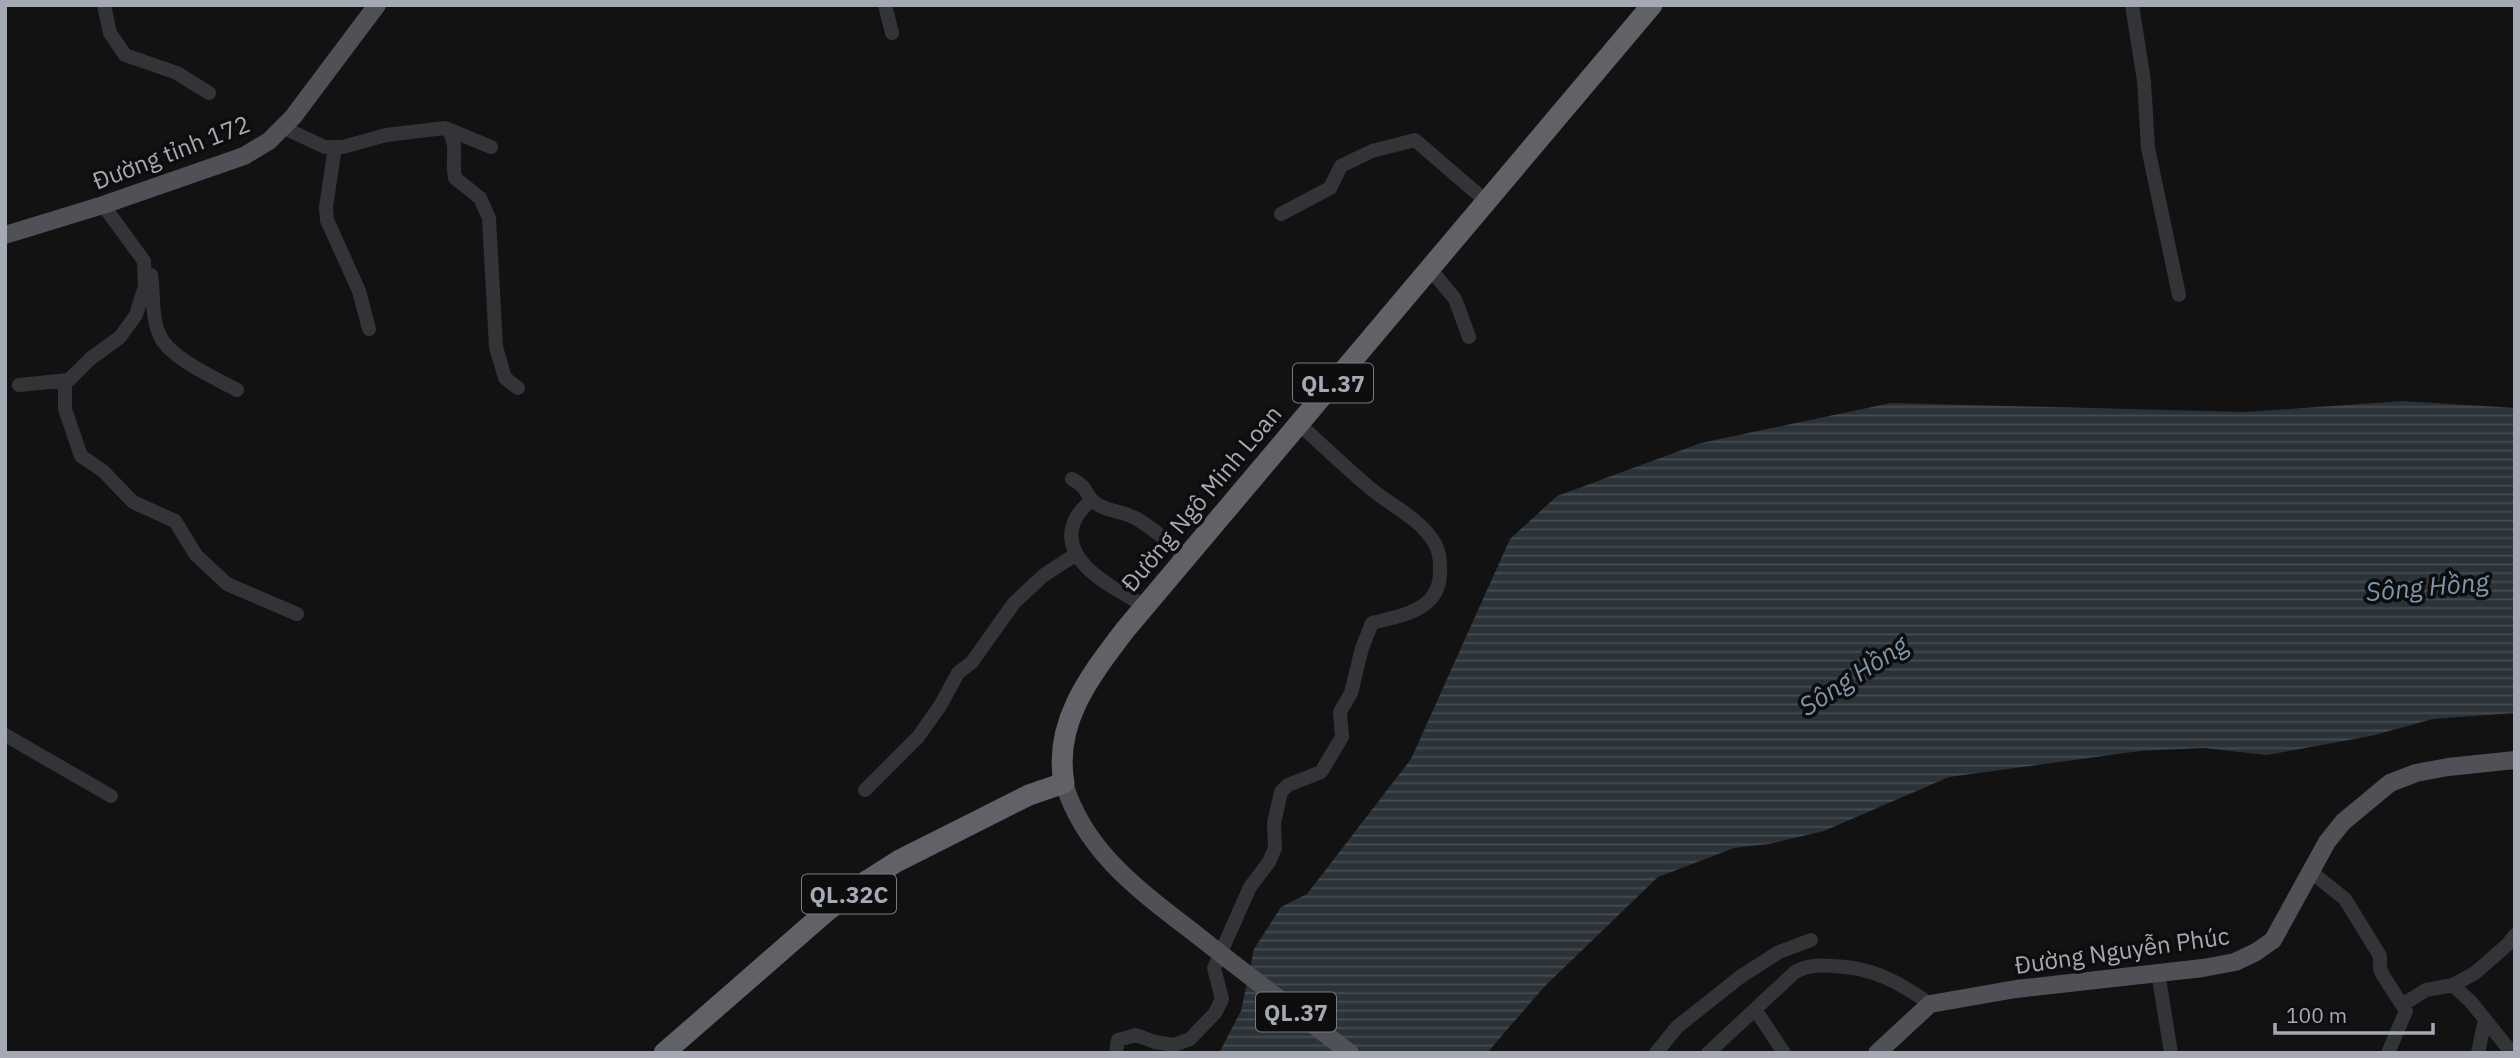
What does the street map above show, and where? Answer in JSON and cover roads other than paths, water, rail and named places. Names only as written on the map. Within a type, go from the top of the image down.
[{"type":"highway","name":"Đường Ngô Minh Loan","points":[[1064,783],[1061,769],[1062,748],[1086,682],[1145,606],[1652,5]]},
{"type":"highway","name":"QL.32C","points":[[664,1053],[808,927],[868,880],[898,861],[1029,795],[1064,783]]},
{"type":"main road","name":"Đường tỉnh 172","points":[[5,235],[103,205],[244,156],[259,148],[284,128],[377,5]]},
{"type":"main road","name":"Đường Nguyễn Phúc","points":[[1930,1004],[2016,989],[2235,962],[2273,940],[2327,842],[2343,822],[2390,783],[2416,773],[2448,767],[2515,760]]},
{"type":"main road","name":"Đường Ngô Minh Loan","points":[[1064,783],[1071,808],[1111,864],[1241,971],[1350,1053]]},
{"type":"main road","points":[[1877,1053],[1930,1004]]},
{"type":"street","points":[[104,5],[110,33],[125,55],[177,73],[209,93]]},
{"type":"street","points":[[885,5],[892,33]]},
{"type":"street","points":[[2132,5],[2144,81],[2148,148],[2179,295]]},
{"type":"street","points":[[284,128],[318,144],[335,147],[418,129],[448,129],[491,147]]},
{"type":"street","points":[[448,129],[454,140],[455,178],[480,198],[489,218],[496,347],[505,378],[518,388]]},
{"type":"street","points":[[1281,214],[1329,188],[1341,166],[1372,151],[1415,140],[1487,202]]},
{"type":"street","points":[[335,147],[326,207],[327,220],[359,291],[369,329]]},
{"type":"street","points":[[103,205],[151,273],[156,324],[165,344],[193,365],[237,390]]},
{"type":"street","points":[[19,385],[65,381],[74,377],[90,359],[120,337],[136,316],[145,286],[144,261]]},
{"type":"street","points":[[1430,270],[1455,299],[1469,337]]},
{"type":"street","points":[[65,381],[65,409],[81,456],[103,471],[133,502],[175,521],[196,555],[227,584],[297,614]]},
{"type":"street","points":[[1116,1053],[1118,1040],[1136,1035],[1174,1045],[1190,1039],[1215,1013],[1222,999],[1213,968],[1250,887],[1269,862],[1275,848],[1274,824],[1281,792],[1288,785],[1321,772],[1342,737],[1340,712],[1350,693],[1372,623],[1411,613],[1428,604],[1440,579],[1439,551],[1432,538],[1416,522],[1370,488],[1298,423]]},
{"type":"street","points":[[1072,479],[1083,485],[1091,500],[1148,525],[1186,558]]},
{"type":"street","points":[[1091,500],[1076,517],[1070,537],[1075,555],[1111,586],[1145,606]]},
{"type":"street","points":[[865,790],[918,737],[940,706],[958,673],[972,662],[1014,603],[1044,575],[1075,555]]},
{"type":"street","points":[[5,735],[111,796]]},
{"type":"street","points":[[2310,871],[2345,899],[2380,956],[2380,969],[2402,1005],[2426,990],[2454,985],[2491,960],[2515,935]]},
{"type":"street","points":[[1656,1053],[1677,1027],[1740,977],[1779,952],[1811,940]]},
{"type":"street","points":[[1708,1053],[1795,972],[1815,965],[1852,967],[1875,972],[1895,980],[1930,1004]]},
{"type":"street","points":[[2158,972],[2171,1053]]},
{"type":"street","points":[[2454,985],[2512,1053]]},
{"type":"street","points":[[1755,1009],[1784,1053]]},
{"type":"street","points":[[2388,1053],[2406,1011]]},
{"type":"street","points":[[2478,1053],[2485,1019]]},
{"type":"water","name":"Sông Hồng","points":[[2403,401],[2515,408],[2515,713],[2433,719],[2371,736],[2267,755],[2204,748],[2140,751],[1949,777],[1824,831],[1769,844],[1734,848],[1658,877],[1544,987],[1487,1053],[1219,1053],[1241,1011],[1254,949],[1281,907],[1307,894],[1411,759],[1510,539],[1557,496],[1701,443],[1891,403],[2245,412]]}]
